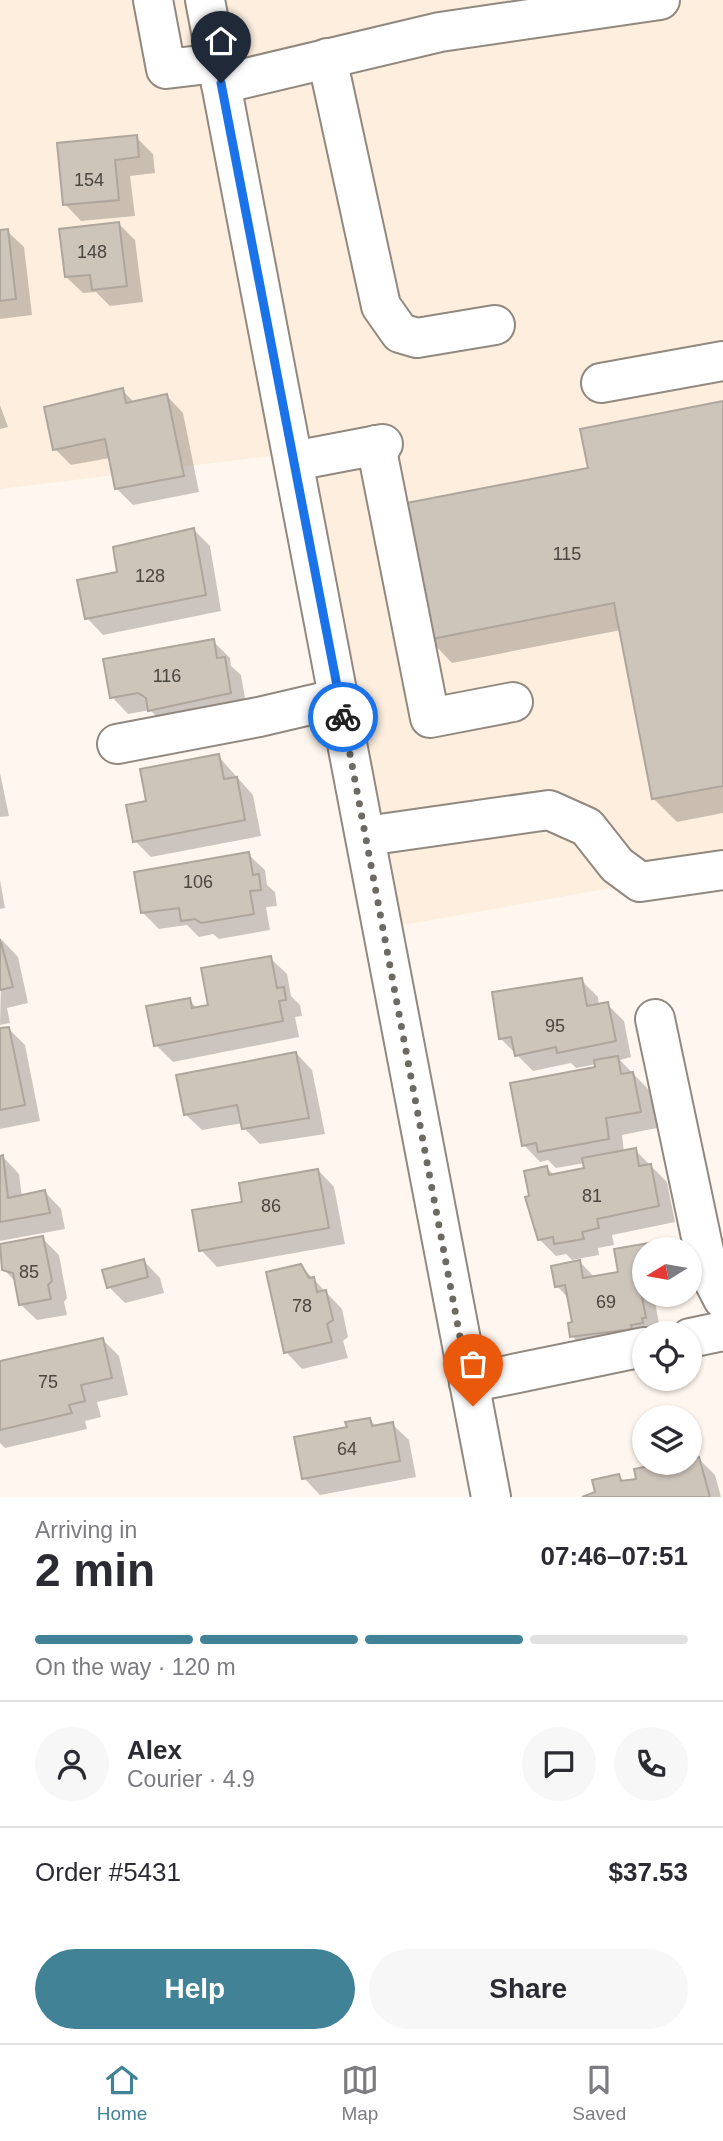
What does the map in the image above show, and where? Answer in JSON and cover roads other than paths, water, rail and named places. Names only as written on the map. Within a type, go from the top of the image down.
[{"type":"street","points":[[153,0],[166,69],[219,73],[327,58],[440,32],[660,0]]},
{"type":"street","points":[[205,0],[491,1497]]},
{"type":"street","points":[[327,58],[381,306],[400,333],[417,338],[495,325]]},
{"type":"street","points":[[601,383],[723,361]]},
{"type":"street","points":[[294,461],[380,444],[430,718],[513,702]]},
{"type":"street","points":[[117,744],[259,718],[340,698]]},
{"type":"street","points":[[366,836],[549,810],[587,827],[617,865],[640,882],[723,870]]},
{"type":"street","points":[[655,1019],[708,1270],[723,1299]]},
{"type":"street","points":[[702,1335],[723,1331]]},
{"type":"street","points":[[469,1383],[632,1349]]}]
